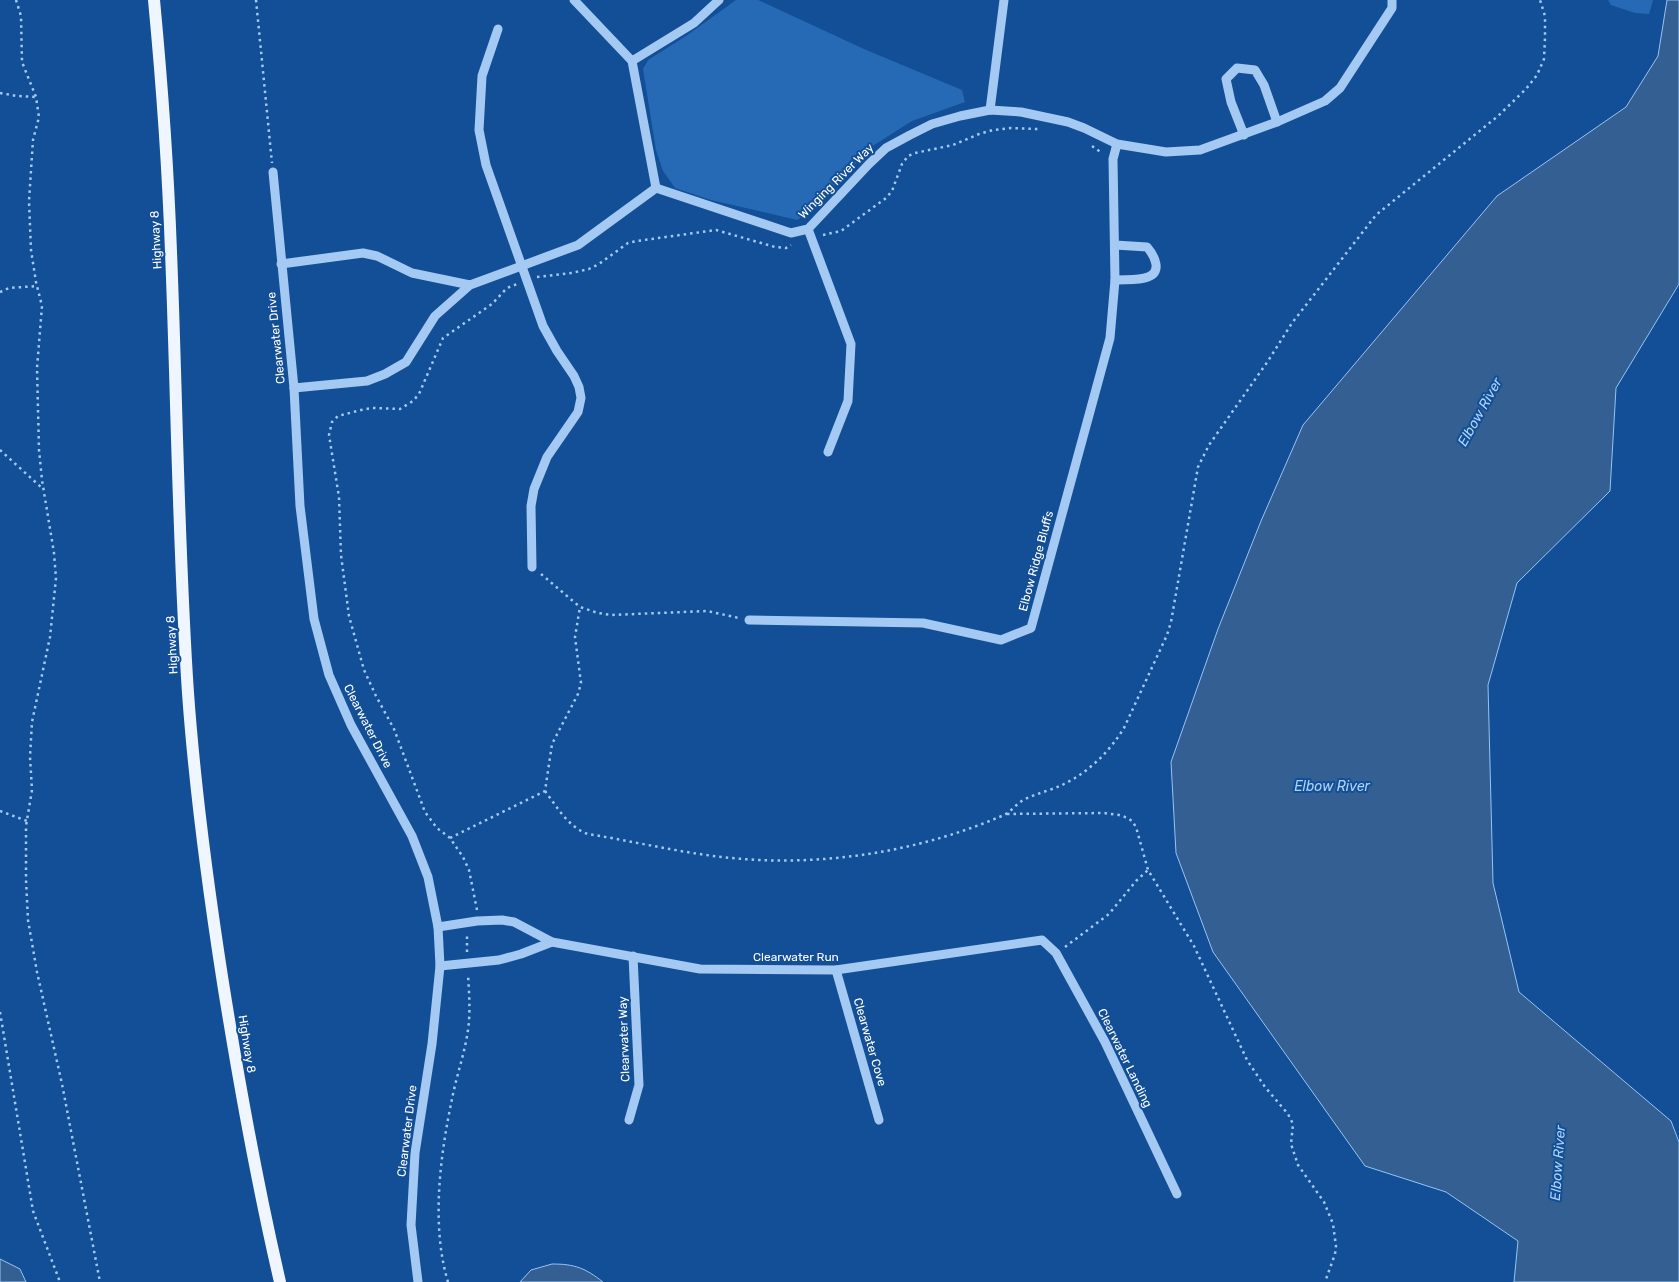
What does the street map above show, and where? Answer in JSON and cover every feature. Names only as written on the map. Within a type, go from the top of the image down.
[{"type":"main road","name":"Highway 8","points":[[154,0],[164,108],[171,249],[188,697],[213,918],[226,1002],[241,1090],[280,1282]]},
{"type":"street","points":[[294,388],[367,381],[392,370],[406,362],[435,316],[470,285],[578,245],[656,188],[632,60],[574,0]]},
{"type":"street","points":[[632,60],[694,23],[718,0]]},
{"type":"street","points":[[990,110],[1004,0]]},
{"type":"street","name":"Winging River Way","points":[[656,188],[791,233],[808,229],[886,148],[932,124],[990,110],[1021,112],[1068,122],[1117,144],[1166,152],[1200,150],[1244,135],[1326,101],[1340,88],[1392,8],[1392,0]]},
{"type":"street","points":[[498,29],[482,76],[479,130],[486,165],[521,266],[550,340],[574,376],[581,398],[578,412],[547,457],[534,489],[531,506],[532,567]]},
{"type":"street","points":[[1244,135],[1230,102],[1226,79],[1238,68],[1255,70],[1264,85],[1277,122]]},
{"type":"street","name":"Elbow Ridge Bluffs","points":[[749,620],[923,623],[1001,640],[1031,628],[1110,338],[1115,280],[1113,159],[1117,144]]},
{"type":"street","name":"Clearwater Drive","points":[[272,172],[294,388],[300,506],[314,619],[329,675],[351,725],[412,836],[428,877],[438,926],[440,966],[432,1044],[415,1153],[411,1225],[418,1282]]},
{"type":"street","points":[[808,229],[851,344],[848,401],[828,452]]},
{"type":"street","points":[[1115,245],[1147,247],[1156,260],[1156,266],[1152,275],[1147,278],[1115,280]]},
{"type":"street","points":[[281,264],[363,253],[377,256],[412,273],[470,285]]},
{"type":"street","name":"Clearwater Run","points":[[438,926],[502,920],[514,922],[552,942],[700,969],[836,970],[1042,940]]},
{"type":"street","name":"Clearwater Landing","points":[[1042,940],[1056,953],[1105,1042],[1177,1194]]},
{"type":"street","points":[[440,966],[500,960],[552,942]]},
{"type":"street","name":"Clearwater Way","points":[[629,1120],[639,1085],[632,956]]},
{"type":"street","name":"Clearwater Cove","points":[[836,970],[879,1120]]},
{"type":"path","points":[[16,0],[21,16],[22,62],[36,97],[39,117],[33,140],[29,201],[31,250],[42,306],[37,368],[39,450],[56,578],[50,637],[32,722],[30,758],[32,790],[27,821],[26,880],[30,928],[37,972],[88,1213],[100,1282]]},
{"type":"path","points":[[256,0],[272,172]]},
{"type":"path","points":[[1007,814],[1022,801],[1064,784],[1092,768],[1116,741],[1128,720],[1171,622],[1195,480],[1198,467],[1209,445],[1268,361],[1292,323],[1376,215],[1498,116],[1526,89],[1537,74],[1544,59],[1545,16],[1540,0]]},
{"type":"path","points":[[0,92],[17,96],[36,97]]},
{"type":"path","points":[[0,292],[14,287],[37,286]]},
{"type":"path","points":[[0,450],[43,490]]},
{"type":"path","points":[[532,567],[580,607],[598,613],[611,615],[707,611],[749,620]]},
{"type":"path","points":[[580,607],[575,637],[581,683],[578,694],[552,744],[545,791],[571,824],[579,831],[721,857],[756,860],[837,858],[885,852],[921,844],[1007,814],[1104,813],[1119,815],[1132,821],[1136,827],[1148,870],[1194,946],[1247,1060],[1265,1087],[1288,1114],[1292,1124],[1291,1144],[1298,1165],[1324,1202],[1335,1235],[1335,1254],[1325,1282]]},
{"type":"path","points":[[450,838],[545,791]]},
{"type":"path","points":[[1,811],[27,821]]},
{"type":"path","points":[[1056,953],[1109,914],[1136,881],[1148,870]]},
{"type":"path","points":[[448,1282],[441,1246],[440,1187],[452,1101],[469,1022],[466,937],[468,930],[477,921]]},
{"type":"path","points":[[0,1012],[33,1211],[60,1282]]},
{"type":"shaded area","points":[[736,0],[758,0],[864,49],[962,90],[965,102],[912,121],[871,147],[809,213],[797,220],[711,200],[675,188],[663,171],[656,150],[643,69],[648,60],[686,36]]},
{"type":"shaded area","points":[[1608,0],[1653,0],[1649,14],[1635,13],[1611,5]]},
{"type":"water","name":"Elbow River","points":[[1667,0],[1679,0],[1679,284],[1616,388],[1610,491],[1517,583],[1488,685],[1493,883],[1519,992],[1671,1121],[1679,1142],[1679,1282],[1514,1282],[1518,1241],[1446,1192],[1365,1166],[1213,952],[1176,853],[1171,762],[1218,629],[1261,521],[1303,425],[1497,196],[1626,107],[1658,56]]},
{"type":"water","points":[[0,1259],[20,1269],[26,1282],[0,1282]]},
{"type":"water","points":[[552,1264],[579,1268],[591,1273],[603,1282],[520,1282],[531,1270]]}]
